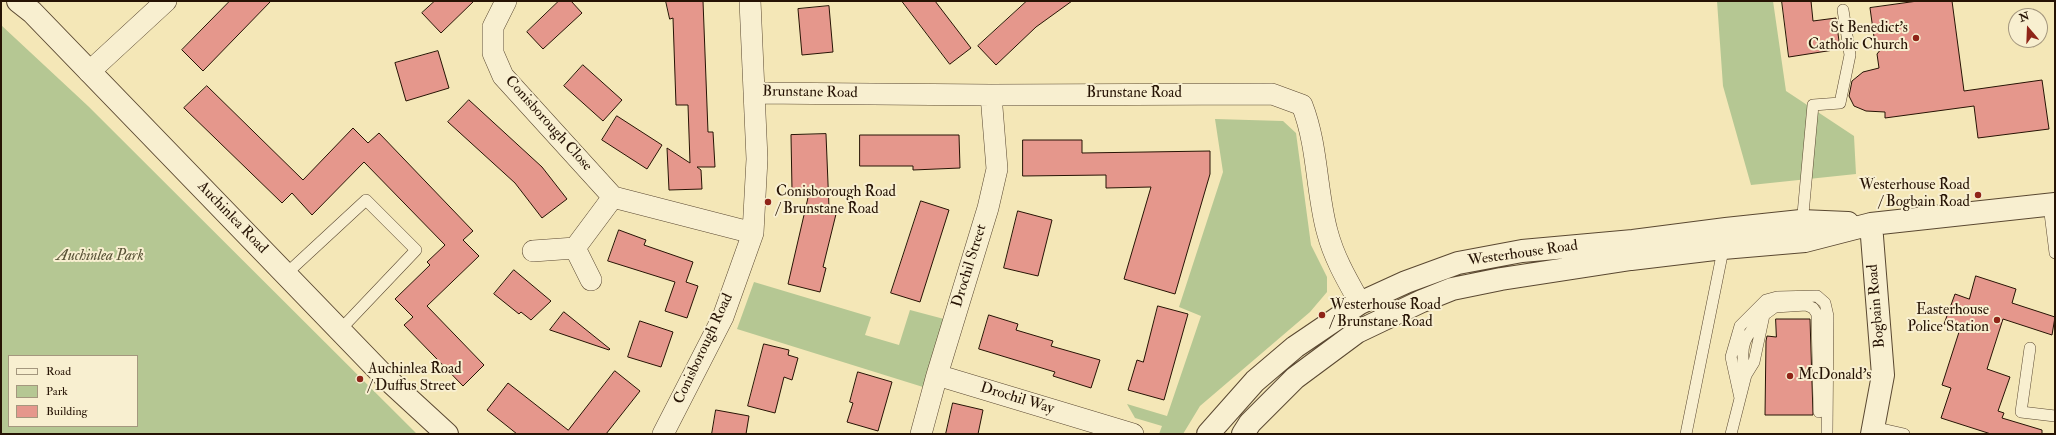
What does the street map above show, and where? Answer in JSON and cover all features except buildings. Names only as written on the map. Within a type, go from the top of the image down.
[{"type":"street","name":"Auchinlea Road","points":[[18,1],[32,12],[386,378],[447,434]]},
{"type":"street","points":[[90,72],[166,1]]},
{"type":"street","name":"Conisborough Close","points":[[506,1],[493,27],[493,54],[503,76],[613,197]]},
{"type":"street","name":"Conisborough Road","points":[[663,434],[723,317],[753,233],[757,159],[750,1]]},
{"type":"street","name":"Brunstane Road","points":[[754,93],[991,95],[1272,94],[1302,105],[1312,133],[1327,230],[1336,260],[1360,303]]},
{"type":"street","name":"Drochil Street","points":[[921,434],[936,376],[988,208],[997,169],[991,95]]},
{"type":"street","points":[[533,251],[575,248],[613,197],[753,233]]},
{"type":"street","name":"Westerhouse Road","points":[[1208,434],[1255,381],[1295,347],[1360,303],[1406,282],[1458,263],[1522,251],[1633,241],[1725,238],[2052,204]]},
{"type":"street","name":"Bogbain Road","points":[[1870,224],[1883,375],[1872,431]]},
{"type":"street","name":"Westerhouse Road","points":[[1243,434],[1250,423],[1295,378],[1357,332],[1422,301],[1452,289],[1501,278],[1631,259],[1725,238]]},
{"type":"street","points":[[575,248],[591,280]]},
{"type":"street","name":"Drochil Way","points":[[936,376],[1095,429],[1133,434]]},
{"type":"lane","points":[[1803,231],[1813,106],[1840,104],[1850,55],[1843,10]]},
{"type":"lane","points":[[286,274],[366,200],[416,250],[340,330]]},
{"type":"lane","points":[[2052,204],[2055,254]]},
{"type":"lane","points":[[1686,434],[1725,238]]},
{"type":"lane","points":[[1740,398],[1731,357],[1740,326],[1766,300],[1777,297],[1817,296],[1825,303],[1828,316],[1826,434]]},
{"type":"lane","points":[[1731,434],[1746,375],[1754,362],[1764,315],[1774,307],[1806,305],[1813,308],[1817,314],[1820,434]]},
{"type":"lane","points":[[2030,348],[2021,412],[2055,416]]},
{"type":"lane","points":[[1872,431],[1904,434]]},
{"type":"green space","points":[[1717,1],[1773,1],[1786,91],[1854,136],[1856,174],[1751,185],[1723,86]]},
{"type":"green space","name":"Auchinlea Park","points":[[1,25],[88,106],[417,434],[1,434]]},
{"type":"green space","points":[[1215,119],[1283,121],[1296,133],[1311,245],[1327,277],[1327,292],[1310,312],[1200,406],[1183,434],[1159,434],[1162,426],[1135,418],[1127,404],[1167,416],[1201,316],[1179,307],[1223,172]]},
{"type":"green space","points":[[754,282],[871,317],[865,335],[899,345],[910,310],[944,319],[923,387],[737,329]]},
{"type":"place","name":"St Benedict's Catholic Church","points":[[1916,38]]},
{"type":"place","name":"Westerhouse Road / Bogbain Road","points":[[1978,195]]},
{"type":"place","name":"Conisborough Road / Brunstane Road","points":[[768,202]]},
{"type":"place","name":"Westerhouse Road / Brunstane Road","points":[[1322,315]]},
{"type":"place","name":"Easterhouse Police Station","points":[[1997,320]]},
{"type":"place","name":"McDonald's","points":[[1790,376]]},
{"type":"place","name":"Auchinlea Road / Duffus Street","points":[[360,379]]}]
